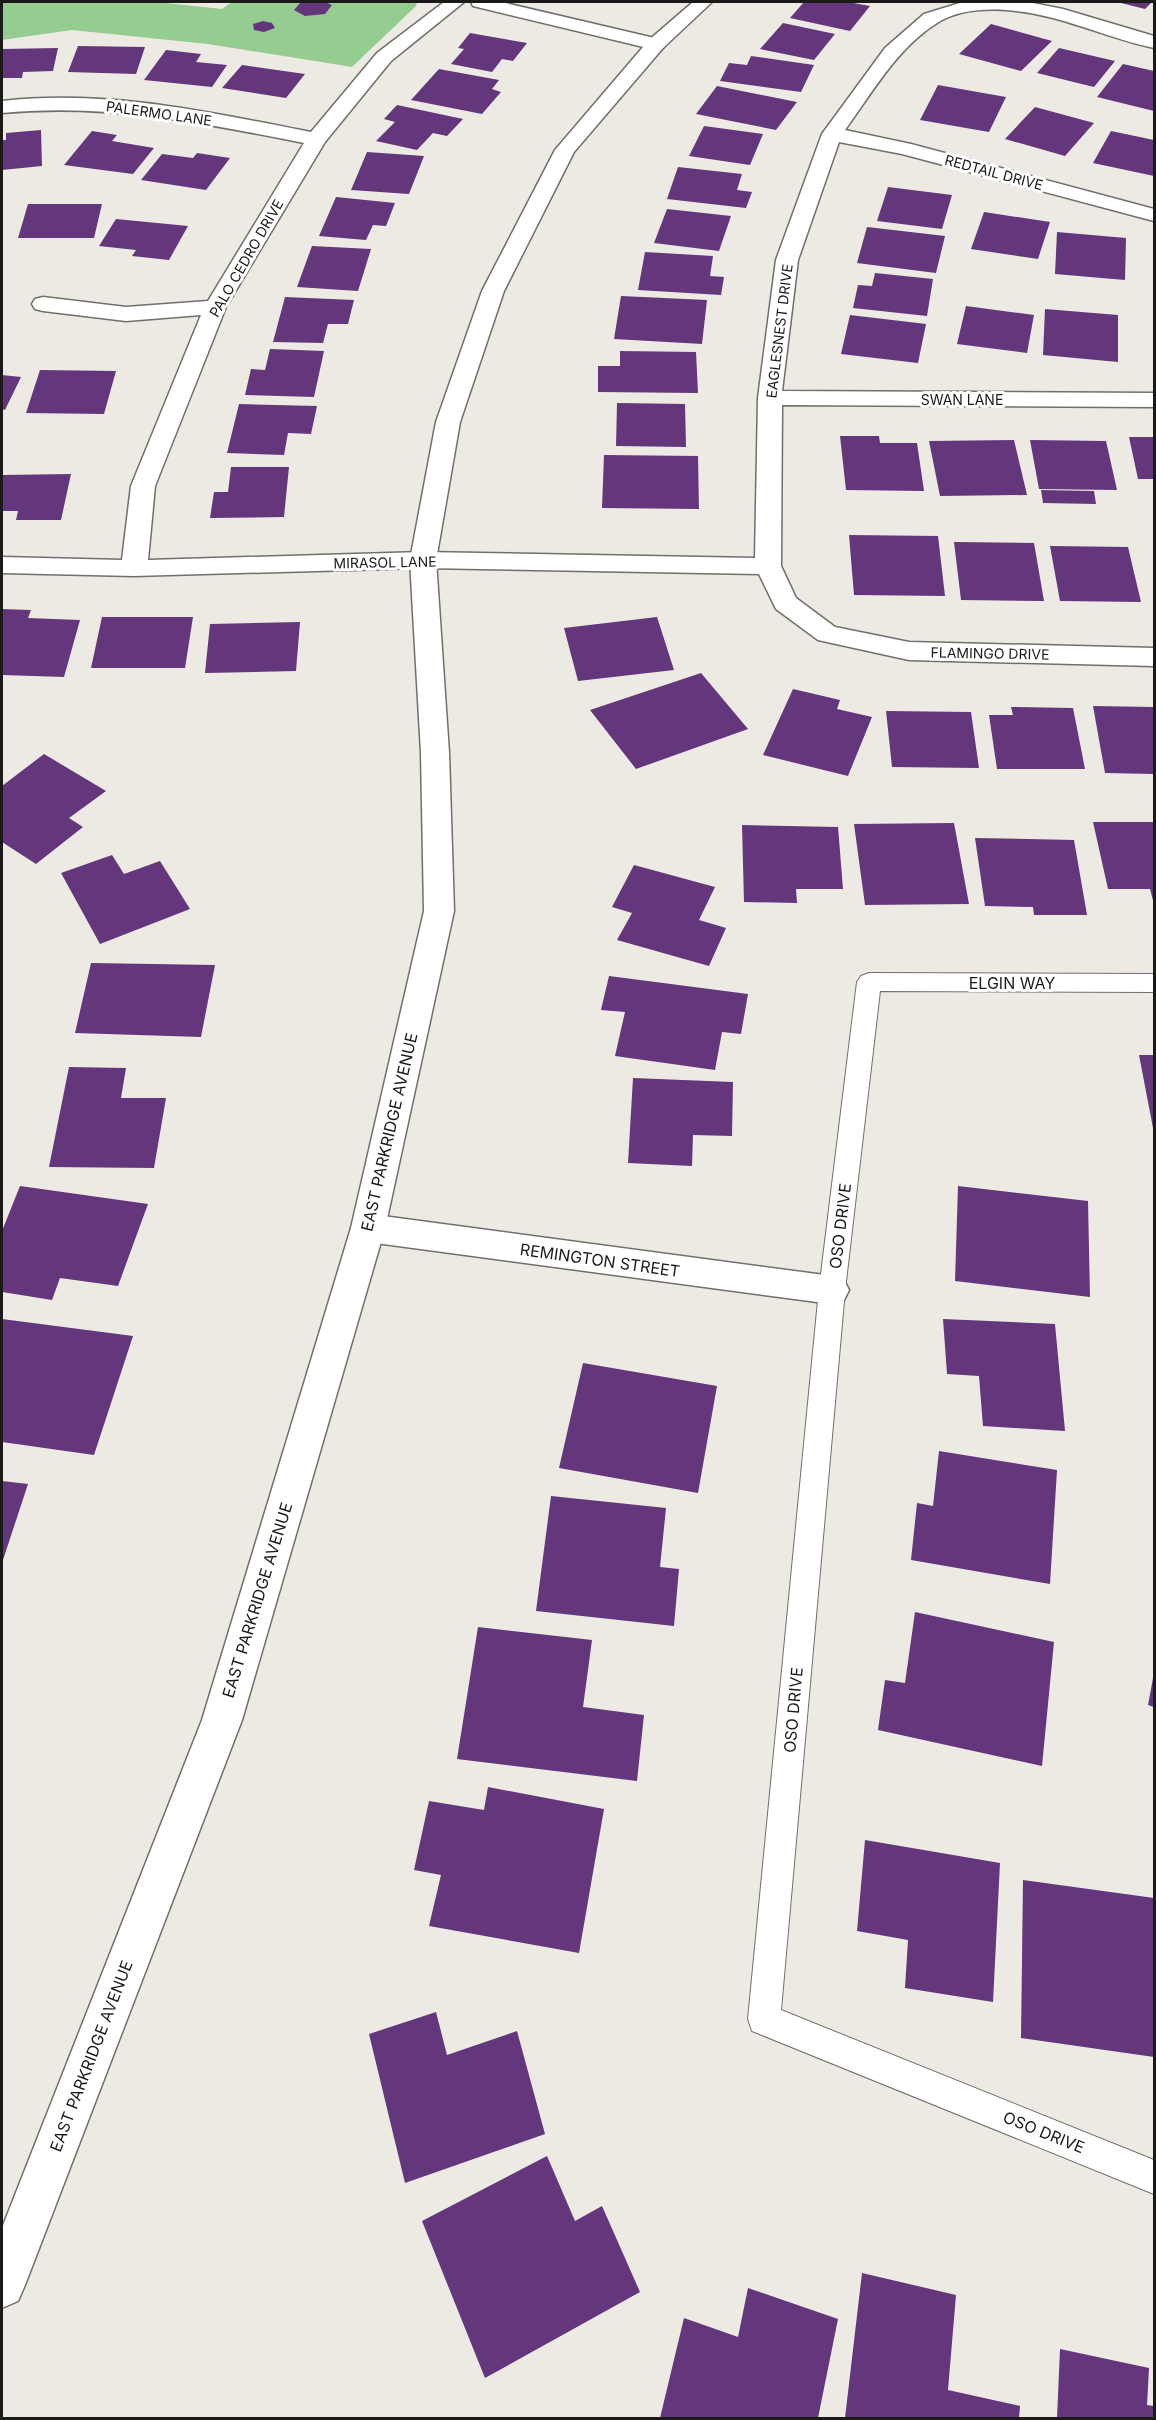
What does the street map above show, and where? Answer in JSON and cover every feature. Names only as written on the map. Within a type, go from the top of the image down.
[{"type":"street","name":"PALO CEDRO DRIVE","points":[[134,568],[143,486],[215,307],[316,139],[384,57],[455,2]]},
{"type":"street","points":[[480,2],[656,44]]},
{"type":"street","name":"EAST PARKRIDGE AVENUE","points":[[2,2285],[222,1719],[368,1228],[439,911],[435,753],[423,560],[448,422],[493,291],[565,150],[656,44],[703,2]]},
{"type":"street","name":"EAGLESNEST DRIVE","points":[[827,634],[785,603],[768,566],[770,398],[787,261],[832,134],[892,52],[931,18],[971,5],[1013,4],[1056,13],[1155,42]]},
{"type":"street","name":"PALERMO LANE","points":[[2,107],[40,102],[118,105],[316,139]]},
{"type":"street","name":"REDTAIL DRIVE","points":[[832,134],[904,148],[1155,215]]},
{"type":"street","points":[[43,304],[126,314],[215,307]]},
{"type":"street","name":"SWAN LANE","points":[[770,398],[1155,400]]},
{"type":"street","name":"MIRASOL LANE","points":[[2,565],[134,568],[423,560],[768,566]]},
{"type":"street","name":"FLAMINGO DRIVE","points":[[827,634],[909,651],[1155,657]]},
{"type":"street","name":"REMINGTON STREET","points":[[368,1228],[832,1290]]},
{"type":"lane","name":"ELGIN WAY","points":[[869,982],[1155,983]]},
{"type":"lane","name":"OSO DRIVE","points":[[869,982],[832,1290],[764,2019],[1155,2177]]},
{"type":"green space","points":[[2,2],[156,2],[222,9],[232,2],[417,2],[416,6],[352,67],[208,44],[72,30],[2,40]]},
{"type":"building","points":[[301,2],[325,2],[332,5],[325,14],[305,16],[294,10]]},
{"type":"building","points":[[804,2],[848,2],[870,6],[850,31],[790,18]]},
{"type":"building","points":[[1117,2],[1152,2],[1145,9]]},
{"type":"building","points":[[263,21],[272,23],[275,28],[264,32],[254,30],[253,24]]},
{"type":"building","points":[[783,23],[835,34],[814,60],[760,49]]},
{"type":"building","points":[[991,24],[1052,41],[1021,71],[959,54]]},
{"type":"building","points":[[470,33],[527,43],[513,61],[502,59],[492,72],[451,64],[464,49],[458,48]]},
{"type":"building","points":[[78,46],[145,47],[136,74],[68,72]]},
{"type":"building","points":[[58,48],[53,71],[23,72],[22,78],[2,78],[2,49]]},
{"type":"building","points":[[1059,48],[1115,61],[1094,87],[1037,73]]},
{"type":"building","points":[[166,50],[201,54],[196,62],[227,65],[212,87],[144,80]]},
{"type":"building","points":[[751,56],[814,65],[801,92],[720,81],[729,63],[747,65]]},
{"type":"building","points":[[1123,64],[1154,71],[1154,111],[1097,97]]},
{"type":"building","points":[[242,65],[305,74],[286,98],[222,88]]},
{"type":"building","points":[[439,69],[499,80],[492,89],[501,92],[482,114],[411,100]]},
{"type":"building","points":[[938,85],[1006,97],[989,132],[920,120]]},
{"type":"building","points":[[717,86],[797,102],[776,130],[696,114]]},
{"type":"building","points":[[397,105],[463,119],[447,136],[433,133],[417,150],[376,141],[395,122],[384,119]]},
{"type":"building","points":[[1035,107],[1094,123],[1065,156],[1005,139]]},
{"type":"building","points":[[704,126],[763,134],[750,165],[689,156]]},
{"type":"building","points":[[41,130],[42,166],[2,170],[2,140],[6,140],[6,133]]},
{"type":"building","points":[[92,131],[117,135],[112,141],[154,148],[133,174],[64,165]]},
{"type":"building","points":[[1111,131],[1154,140],[1154,176],[1093,163]]},
{"type":"building","points":[[367,152],[424,156],[409,194],[351,190]]},
{"type":"building","points":[[197,153],[230,158],[206,190],[141,180],[162,154],[193,158]]},
{"type":"building","points":[[678,167],[742,174],[737,190],[752,192],[746,208],[667,199]]},
{"type":"building","points":[[888,187],[952,195],[942,229],[877,221]]},
{"type":"building","points":[[336,197],[395,203],[386,226],[373,225],[366,240],[319,236]]},
{"type":"building","points":[[28,204],[102,204],[94,238],[18,238]]},
{"type":"building","points":[[667,209],[731,216],[719,251],[654,243]]},
{"type":"building","points":[[984,212],[1050,222],[1038,259],[971,249]]},
{"type":"building","points":[[116,219],[188,226],[169,260],[132,256],[136,250],[99,246]]},
{"type":"building","points":[[867,227],[945,236],[936,273],[857,263]]},
{"type":"building","points":[[1057,232],[1126,238],[1125,280],[1055,274]]},
{"type":"building","points":[[312,246],[371,249],[358,291],[297,287]]},
{"type":"building","points":[[645,252],[713,256],[710,276],[724,277],[721,295],[638,290]]},
{"type":"building","points":[[875,273],[933,279],[927,316],[853,308],[858,285],[872,286]]},
{"type":"building","points":[[621,296],[707,300],[702,344],[614,339]]},
{"type":"building","points":[[285,297],[354,300],[348,324],[328,324],[323,343],[273,342]]},
{"type":"building","points":[[966,306],[1034,315],[1027,353],[957,344]]},
{"type":"building","points":[[1045,309],[1118,315],[1118,362],[1043,355]]},
{"type":"building","points":[[850,315],[926,324],[918,363],[841,354]]},
{"type":"building","points":[[270,349],[324,351],[314,397],[245,395],[251,369],[265,370]]},
{"type":"building","points":[[620,351],[696,352],[698,393],[598,392],[598,366],[620,366]]},
{"type":"building","points":[[40,370],[116,371],[104,414],[26,413]]},
{"type":"building","points":[[2,375],[21,377],[5,410],[2,409]]},
{"type":"building","points":[[617,403],[685,404],[686,447],[616,446]]},
{"type":"building","points":[[239,404],[317,406],[311,434],[288,433],[284,455],[227,453]]},
{"type":"building","points":[[840,436],[879,436],[880,443],[917,443],[924,491],[846,490]]},
{"type":"building","points":[[1129,437],[1154,437],[1154,479],[1138,479]]},
{"type":"building","points":[[1014,440],[1027,495],[940,496],[929,441]]},
{"type":"building","points":[[1030,440],[1106,441],[1117,490],[1039,489]]},
{"type":"building","points":[[604,455],[698,456],[699,509],[602,508]]},
{"type":"building","points":[[231,467],[289,467],[284,517],[210,518],[214,492],[228,492]]},
{"type":"building","points":[[71,474],[61,520],[16,520],[18,511],[2,511],[2,475]]},
{"type":"building","points":[[1041,490],[1094,491],[1096,504],[1043,503]]},
{"type":"building","points":[[849,535],[938,536],[945,596],[854,595]]},
{"type":"building","points":[[954,542],[1034,543],[1044,601],[961,600]]},
{"type":"building","points":[[1050,546],[1128,547],[1141,602],[1060,601]]},
{"type":"building","points":[[2,609],[31,610],[28,618],[80,620],[64,677],[2,675]]},
{"type":"building","points":[[102,617],[193,617],[185,668],[91,668]]},
{"type":"building","points":[[657,617],[674,670],[578,681],[564,628]]},
{"type":"building","points":[[300,622],[296,671],[205,673],[210,624]]},
{"type":"building","points":[[701,673],[748,729],[636,769],[590,710]]},
{"type":"building","points":[[793,689],[840,700],[837,709],[872,717],[848,776],[763,755]]},
{"type":"building","points":[[1093,706],[1154,707],[1154,774],[1105,773]]},
{"type":"building","points":[[1011,707],[1073,708],[1085,769],[997,769],[989,715],[1013,715]]},
{"type":"building","points":[[886,711],[971,712],[979,768],[892,767]]},
{"type":"building","points":[[44,754],[106,791],[69,818],[83,827],[36,864],[2,842],[2,786]]},
{"type":"building","points":[[1093,822],[1154,822],[1154,904],[1150,889],[1108,889]]},
{"type":"building","points":[[954,823],[969,904],[865,905],[854,824]]},
{"type":"building","points":[[742,825],[838,827],[843,889],[796,889],[797,903],[744,902]]},
{"type":"building","points":[[975,838],[1074,840],[1087,915],[1034,915],[1033,907],[985,906]]},
{"type":"building","points":[[112,855],[124,874],[160,861],[190,909],[100,944],[61,873]]},
{"type":"building","points":[[634,865],[715,887],[699,920],[726,928],[709,966],[617,940],[632,913],[612,907]]},
{"type":"building","points":[[91,963],[215,965],[201,1037],[75,1033]]},
{"type":"building","points":[[609,976],[748,994],[741,1034],[722,1032],[715,1070],[615,1056],[625,1012],[601,1010]]},
{"type":"building","points":[[1139,1055],[1154,1055],[1154,1128],[1153,1128]]},
{"type":"building","points":[[69,1067],[126,1068],[121,1098],[166,1098],[154,1168],[49,1167]]},
{"type":"building","points":[[633,1078],[733,1082],[732,1136],[693,1135],[692,1166],[628,1163]]},
{"type":"building","points":[[20,1186],[148,1204],[118,1286],[60,1278],[52,1300],[2,1292],[2,1231]]},
{"type":"building","points":[[958,1186],[1088,1201],[1090,1297],[955,1281]]},
{"type":"building","points":[[2,1319],[133,1336],[94,1455],[2,1442]]},
{"type":"building","points":[[943,1319],[1055,1324],[1065,1431],[983,1426],[979,1376],[947,1374]]},
{"type":"building","points":[[583,1363],[717,1386],[698,1493],[559,1468]]},
{"type":"building","points":[[939,1451],[1057,1470],[1050,1584],[911,1560],[917,1503],[933,1506]]},
{"type":"building","points":[[2,1481],[28,1484],[2,1563]]},
{"type":"building","points":[[551,1496],[666,1508],[660,1567],[679,1569],[674,1626],[536,1611]]},
{"type":"building","points":[[915,1612],[1054,1642],[1042,1766],[878,1730],[885,1680],[905,1683]]},
{"type":"building","points":[[478,1627],[592,1640],[583,1707],[644,1715],[637,1781],[457,1759]]},
{"type":"building","points":[[1154,1678],[1154,1707],[1148,1705]]},
{"type":"building","points":[[488,1787],[604,1809],[579,1953],[429,1926],[441,1875],[414,1870],[429,1801],[484,1810]]},
{"type":"building","points":[[865,1840],[1000,1863],[993,2002],[905,1988],[908,1940],[857,1931]]},
{"type":"building","points":[[1023,1880],[1154,1898],[1154,2057],[1021,2038]]},
{"type":"building","points":[[436,2012],[447,2055],[517,2031],[545,2134],[405,2183],[369,2034]]},
{"type":"building","points":[[547,2156],[575,2221],[602,2206],[640,2292],[485,2378],[422,2221]]},
{"type":"building","points":[[862,2273],[956,2295],[948,2390],[1020,2406],[1019,2418],[845,2418]]},
{"type":"building","points":[[748,2288],[838,2319],[818,2418],[660,2418],[684,2318],[738,2337]]},
{"type":"building","points":[[1060,2349],[1149,2368],[1147,2405],[1154,2406],[1154,2418],[1057,2418]]}]
